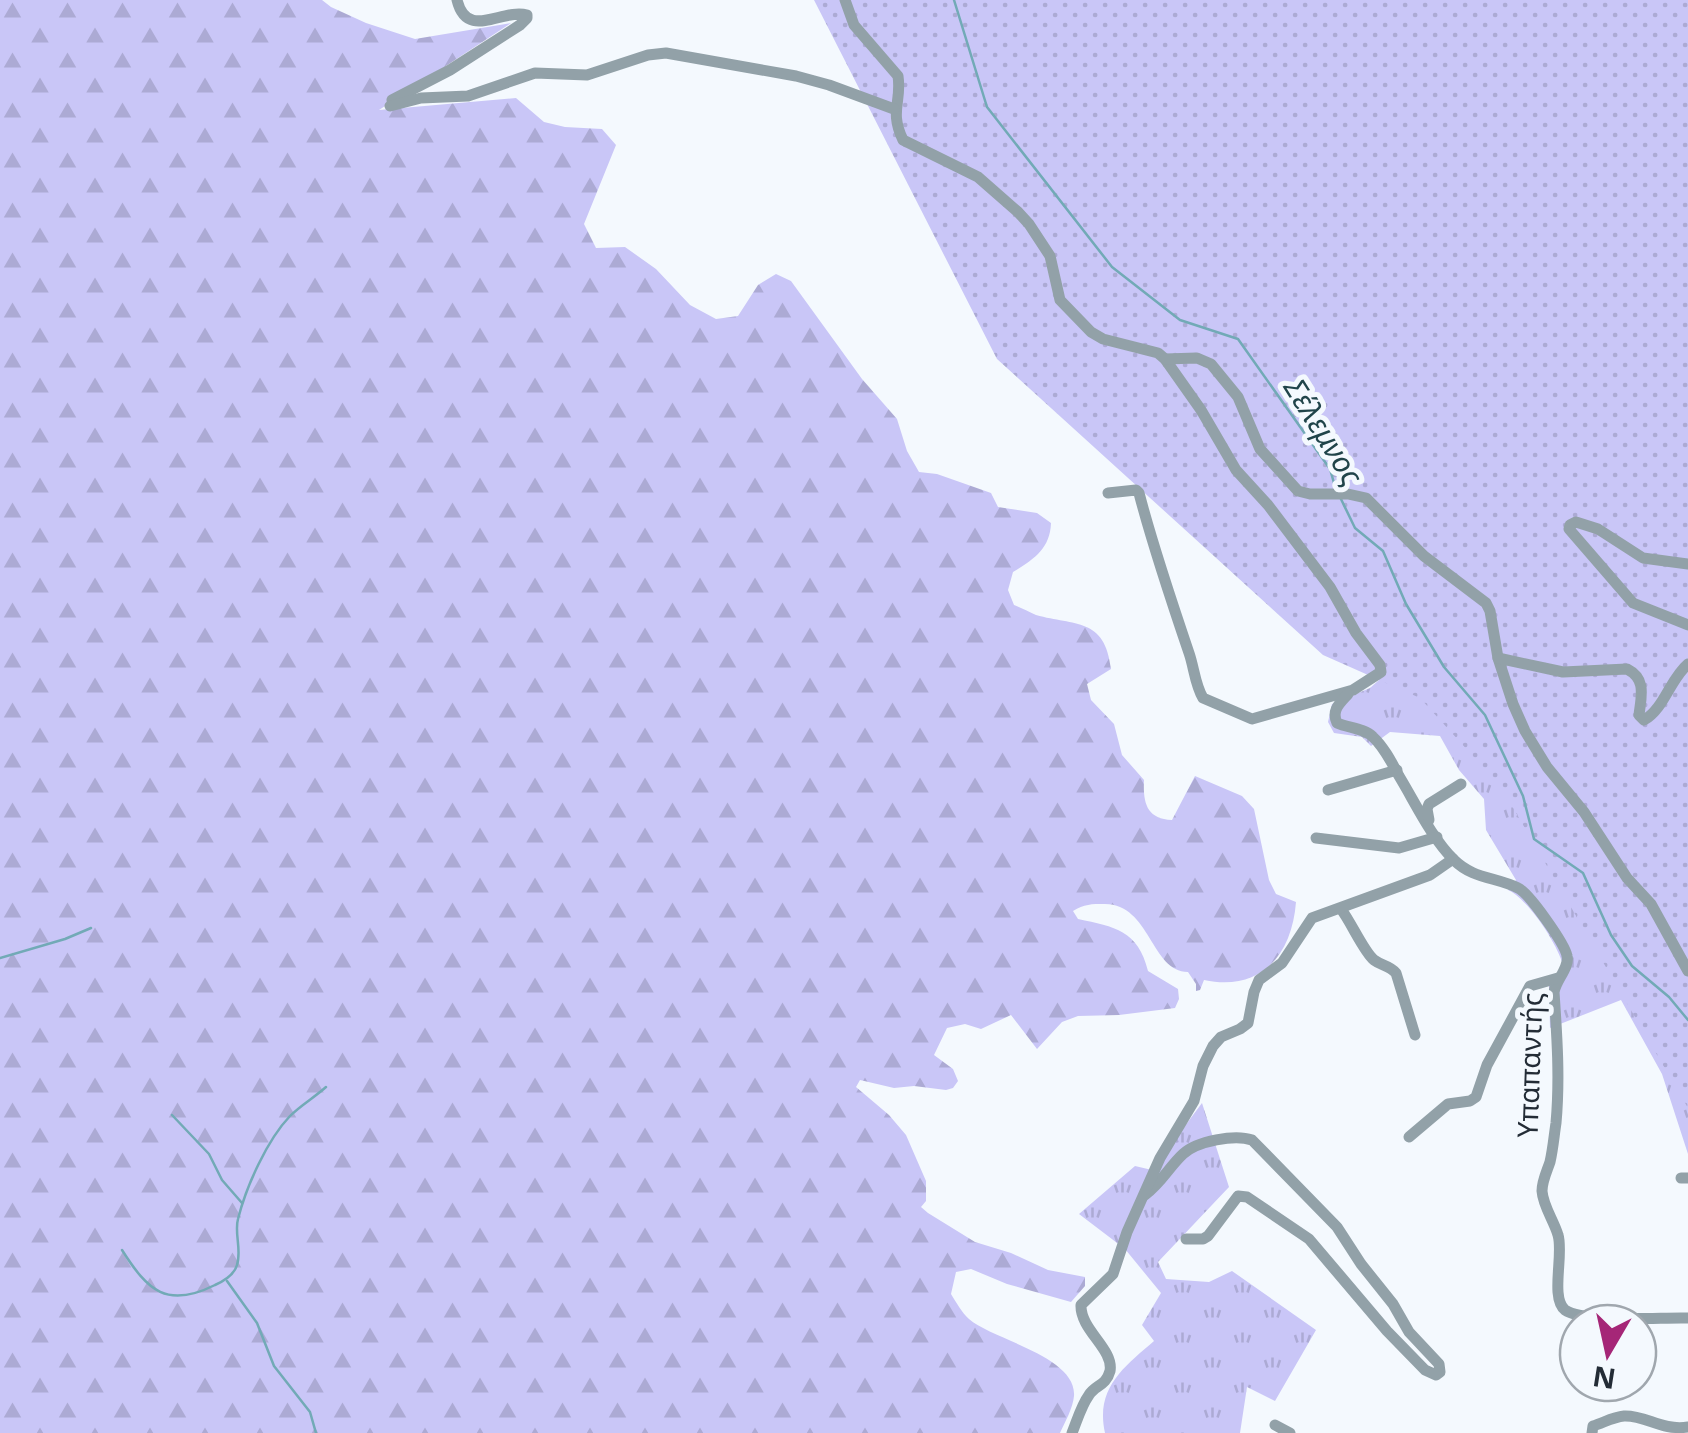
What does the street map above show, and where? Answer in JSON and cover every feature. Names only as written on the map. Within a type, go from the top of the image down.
[{"type":"street","points":[[456,0],[472,21],[520,12],[528,18],[388,105],[421,98],[468,96],[534,73],[586,76],[648,54],[666,52],[829,84],[894,109]]},
{"type":"street","points":[[845,0],[854,25],[898,76],[894,109],[902,140],[978,177],[1029,224],[1052,263],[1060,300],[1090,332],[1158,353],[1165,359],[1236,470],[1268,505],[1330,587],[1380,665],[1379,676],[1353,690],[1252,719],[1203,698],[1139,493],[1130,489],[1108,493]]},
{"type":"street","points":[[1165,359],[1197,358],[1211,364],[1238,397],[1260,448],[1298,492],[1366,498],[1424,556],[1486,602],[1512,704],[1535,749],[1584,812],[1627,878],[1651,904],[1688,972]]},
{"type":"street","points":[[1688,564],[1643,558],[1589,525],[1573,522],[1569,527],[1633,603],[1688,625]]},
{"type":"street","points":[[1498,658],[1563,672],[1627,669],[1640,683],[1639,715],[1644,720],[1652,715],[1679,671],[1688,664]]},
{"type":"street","name":"Υπαπαντής","points":[[1353,690],[1336,709],[1339,725],[1372,736],[1454,860],[1470,872],[1515,886],[1528,896],[1568,956],[1554,992],[1556,1118],[1542,1194],[1558,1237],[1558,1293],[1562,1307],[1570,1312],[1616,1319],[1688,1318]]},
{"type":"street","points":[[1328,790],[1396,770]]},
{"type":"street","points":[[1316,838],[1399,848],[1434,833],[1428,806],[1461,784]]},
{"type":"street","points":[[1072,1433],[1088,1396],[1104,1383],[1110,1366],[1085,1322],[1081,1307],[1113,1274],[1123,1241],[1160,1158],[1194,1101],[1213,1046],[1248,1022],[1256,985],[1286,958],[1307,923],[1318,914],[1430,875],[1454,860]]},
{"type":"street","points":[[1341,909],[1374,960],[1396,973],[1415,1035]]},
{"type":"street","points":[[1409,1137],[1448,1104],[1476,1097],[1488,1065],[1528,990],[1533,984],[1558,978]]},
{"type":"street","points":[[1145,1195],[1193,1147],[1233,1137],[1252,1140],[1337,1227],[1393,1304],[1408,1332],[1439,1364],[1440,1372],[1436,1375],[1425,1370],[1309,1239],[1248,1197],[1238,1196],[1204,1239],[1186,1238]]},
{"type":"street","points":[[1592,1433],[1593,1426],[1620,1416],[1631,1416],[1662,1428],[1688,1428]]},
{"type":"street","points":[[1275,1425],[1290,1433]]},
{"type":"green space","points":[[0,0],[322,0],[366,23],[415,39],[511,23],[379,110],[516,98],[544,122],[602,129],[616,145],[584,224],[596,248],[625,247],[656,269],[690,305],[716,319],[738,316],[758,285],[776,274],[791,281],[862,379],[897,419],[907,451],[919,472],[937,474],[991,493],[998,507],[1037,513],[1051,523],[1044,547],[1013,572],[1008,590],[1014,605],[1036,615],[1086,627],[1102,640],[1111,669],[1087,684],[1091,700],[1114,724],[1122,755],[1144,780],[1144,795],[1151,813],[1172,820],[1195,776],[1242,796],[1254,809],[1269,880],[1276,894],[1296,902],[1288,938],[1270,965],[1242,980],[1204,980],[1196,991],[1188,972],[1166,961],[1131,914],[1104,904],[1081,907],[1073,911],[1078,919],[1123,933],[1138,947],[1148,971],[1178,989],[1175,1008],[1078,1016],[1062,1022],[1037,1049],[1011,1015],[981,1029],[965,1024],[947,1028],[934,1055],[953,1069],[958,1081],[953,1088],[894,1088],[860,1080],[856,1087],[906,1135],[926,1181],[926,1201],[921,1207],[928,1213],[975,1242],[1048,1270],[1085,1277],[1085,1286],[1071,1302],[971,1269],[956,1272],[951,1294],[969,1319],[1032,1350],[1062,1370],[1071,1382],[1074,1396],[1060,1433],[0,1433]]},
{"type":"green space","points":[[814,0],[1688,0],[1688,1108],[1501,787],[1420,698],[1323,655],[997,359]]},
{"type":"green space","points":[[952,0],[1688,978],[1688,1154],[1662,1074],[1621,1000],[1550,1028],[1549,985],[1563,965],[1560,956],[1533,912],[1508,890],[1516,880],[1486,830],[1484,799],[1459,770],[1440,736],[1390,732],[1371,746],[1362,737],[1334,733],[1328,722],[1332,704],[1370,688],[1387,673]]},
{"type":"green space","points":[[1202,1103],[1229,1187],[1158,1262],[1166,1279],[1209,1282],[1232,1271],[1316,1330],[1275,1401],[1247,1387],[1240,1433],[1105,1433],[1104,1403],[1108,1391],[1123,1370],[1154,1341],[1142,1325],[1161,1293],[1125,1249],[1079,1214],[1135,1166],[1152,1170]]},
{"type":"waterway","name":"Σέλεμνος","points":[[954,0],[987,107],[1112,267],[1180,320],[1238,339],[1330,469],[1336,490]]},
{"type":"waterway","name":"Σέλεμνος","points":[[1340,497],[1355,528],[1383,551],[1406,604],[1444,667],[1485,715],[1523,796],[1534,839],[1583,873],[1611,935],[1632,966],[1669,997],[1688,1020]]},
{"type":"waterway","points":[[0,958],[91,928]]},
{"type":"waterway","points":[[122,1250],[150,1285],[171,1295],[198,1292],[228,1277],[236,1269],[238,1219],[258,1164],[290,1116],[326,1087]]},
{"type":"waterway","points":[[172,1115],[209,1154],[222,1180],[242,1203]]},
{"type":"waterway","points":[[227,1281],[257,1323],[274,1366],[310,1412],[316,1433]]}]
